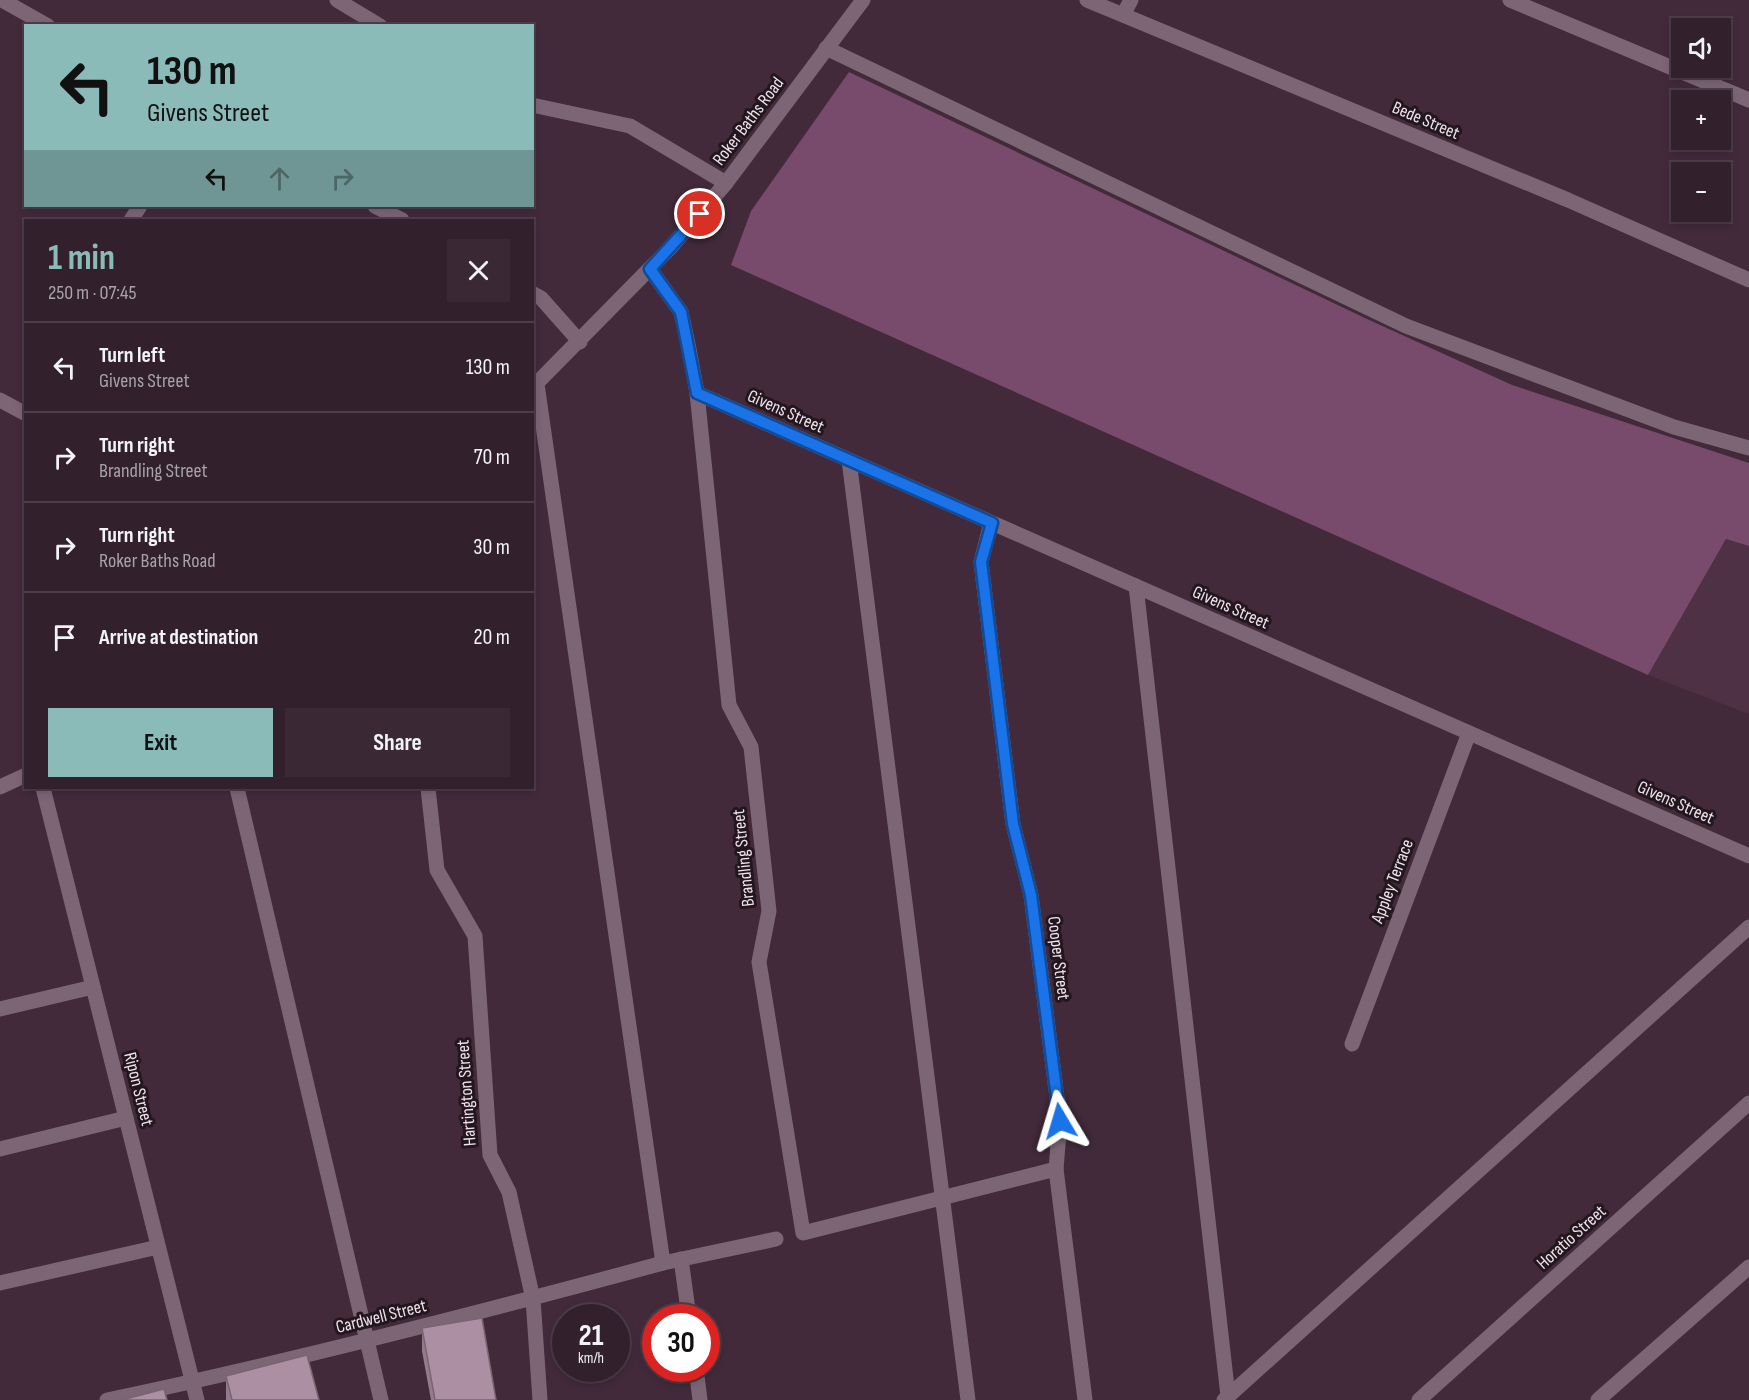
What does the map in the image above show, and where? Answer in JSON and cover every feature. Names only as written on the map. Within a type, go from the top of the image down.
[{"type":"street","points":[[2,0],[44,24]]},
{"type":"street","points":[[337,0],[377,24]]},
{"type":"street","name":"Roker Baths Road","points":[[535,386],[650,269],[726,183],[862,0]]},
{"type":"street","name":"Bede Street","points":[[1087,0],[1568,200],[1749,280]]},
{"type":"street","points":[[1123,15],[1131,0]]},
{"type":"street","points":[[1510,0],[1749,100]]},
{"type":"street","points":[[826,48],[1406,326],[1674,427],[1749,448]]},
{"type":"street","points":[[534,105],[630,126],[726,183]]},
{"type":"street","points":[[377,207],[400,219]]},
{"type":"street","name":"Brandling Street","points":[[650,269],[681,312],[697,393],[729,705],[751,747],[769,911],[759,962],[803,1233],[1056,1169]]},
{"type":"street","points":[[534,294],[541,297],[580,342]]},
{"type":"street","points":[[535,386],[663,1263]]},
{"type":"street","name":"Givens Street","points":[[697,393],[1749,856]]},
{"type":"street","points":[[0,400],[24,413]]},
{"type":"street","points":[[849,460],[968,1400]]},
{"type":"street","name":"Cooper Street","points":[[992,523],[981,562],[1013,824],[1031,895],[1059,1110],[1056,1169],[1085,1400]]},
{"type":"street","points":[[1136,586],[1226,1398]]},
{"type":"street","name":"Appley Terrace","points":[[1352,1044],[1469,733]]},
{"type":"street","points":[[0,787],[24,776]]},
{"type":"street","name":"Ripon Street","points":[[43,789],[197,1400]]},
{"type":"street","points":[[237,789],[381,1400]]},
{"type":"street","name":"Hartington Street","points":[[428,789],[437,870],[475,936],[490,1155],[509,1192],[533,1299],[540,1400]]},
{"type":"street","points":[[1226,1398],[1749,927]]},
{"type":"street","points":[[0,1009],[93,987]]},
{"type":"street","name":"Horatio Street","points":[[1419,1400],[1749,1103]]},
{"type":"street","points":[[0,1149],[126,1118]]},
{"type":"street","name":"Cardwell Street","points":[[107,1400],[367,1340],[533,1299],[663,1263],[776,1239]]},
{"type":"street","points":[[0,1283],[158,1247]]},
{"type":"street","points":[[681,1259],[687,1304]]},
{"type":"street","points":[[1598,1400],[1749,1267]]},
{"type":"street","points":[[698,1382],[700,1400]]},
{"type":"shaded area","points":[[849,72],[1367,319],[1512,385],[1749,463],[1749,546],[1726,539],[1648,675],[731,265],[751,211]]},
{"type":"shaded area","points":[[1726,539],[1749,546],[1749,714],[1648,675]]},
{"type":"building","points":[[482,1318],[496,1400],[435,1400],[422,1328]]},
{"type":"building","points":[[307,1355],[319,1400],[232,1400],[226,1376]]},
{"type":"building","points":[[164,1389],[167,1400],[122,1400]]},
{"type":"route","points":[[700,214],[650,269],[681,312],[697,393],[992,523],[981,562],[1013,824],[1031,895],[1060,1121]]}]
